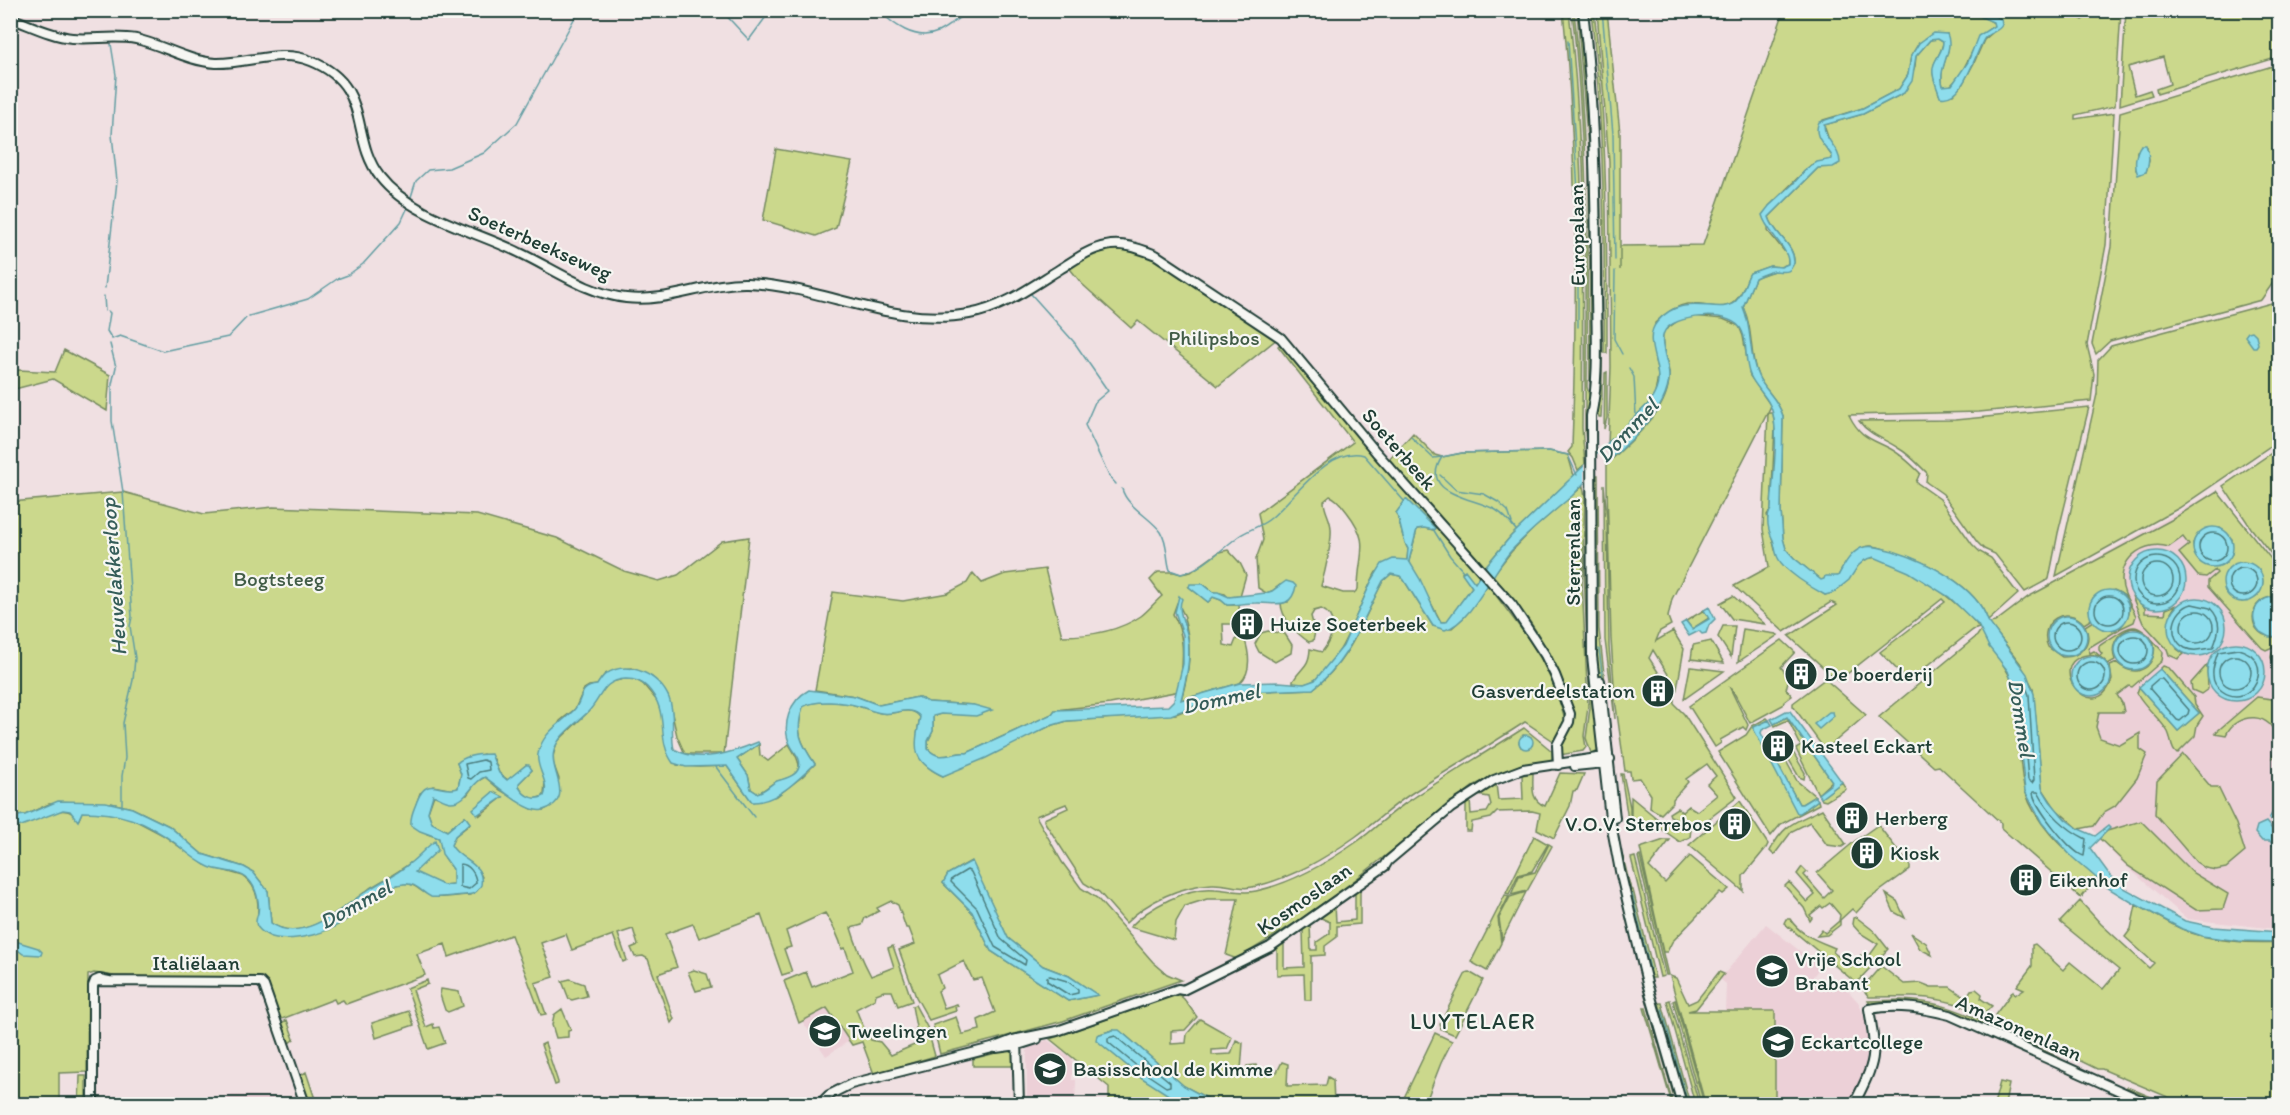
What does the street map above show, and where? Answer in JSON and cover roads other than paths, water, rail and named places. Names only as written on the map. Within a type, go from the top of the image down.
[{"type":"street","name":"Europalaan","points":[[1583,10],[1591,88],[1596,212],[1596,387],[1591,416],[1591,459]]},
{"type":"street","name":"Soeterbeekseweg","points":[[10,18],[63,37],[135,39],[201,61],[218,63],[273,56],[308,59],[322,66],[340,80],[350,93],[356,105],[368,154],[378,174],[394,193],[430,214],[518,252],[606,295],[630,299],[654,298],[746,283],[787,288],[924,318],[966,315],[1012,300],[1080,255],[1110,245],[1134,247],[1156,255],[1281,338]]},
{"type":"street","name":"Soeterbeek","points":[[1281,338],[1376,452],[1512,605],[1534,637],[1555,675],[1570,718],[1557,745],[1562,765]]},
{"type":"street","name":"Sterrenlaan","points":[[1591,459],[1592,656],[1606,760],[1624,872],[1624,885],[1642,961],[1657,1001],[1660,1026],[1682,1104]]},
{"type":"street","name":"Kosmoslaan","points":[[820,1104],[828,1095],[851,1084],[1044,1035],[1178,989],[1183,990],[1270,947],[1329,907],[1385,866],[1451,808],[1480,787],[1523,769],[1606,760]]},
{"type":"street","name":"Italiëlaan","points":[[93,1104],[93,986],[99,979],[109,981],[260,982],[264,986],[305,1104]]},
{"type":"street","name":"Amazonenlaan","points":[[1854,1104],[1868,1077],[1874,1056],[1875,1044],[1869,1009],[1904,1006],[1924,1008],[1950,1015],[2149,1104]]},
{"type":"street","points":[[1017,1042],[1019,1104]]},
{"type":"water","name":"Dommel","points":[[1977,11],[1987,11],[2001,19],[2002,25],[1984,39],[1967,76],[1955,93],[1948,97],[1940,97],[1933,76],[1933,68],[1943,42],[1938,39],[1930,40],[1916,56],[1912,81],[1904,93],[1863,114],[1824,125],[1826,135],[1838,153],[1840,163],[1833,167],[1818,168],[1769,217],[1791,250],[1794,263],[1788,271],[1772,271],[1755,278],[1743,307],[1755,368],[1783,416],[1781,511],[1786,549],[1821,580],[1825,576],[1838,576],[1854,553],[1861,548],[1873,547],[1893,551],[1920,561],[1962,586],[1982,608],[1988,621],[2027,674],[2034,694],[2042,788],[2065,819],[2079,829],[2095,836],[2108,826],[2110,828],[2090,848],[2109,874],[2124,888],[2185,921],[2214,927],[2279,932],[2279,942],[2239,941],[2202,936],[2182,929],[2108,888],[2072,857],[2042,823],[2025,791],[2014,688],[2008,671],[1989,647],[1978,625],[1949,597],[1909,572],[1874,557],[1858,566],[1849,580],[1833,593],[1825,595],[1799,579],[1781,563],[1768,524],[1775,449],[1773,414],[1766,398],[1750,375],[1742,331],[1737,324],[1728,320],[1706,316],[1683,320],[1667,328],[1663,344],[1669,376],[1667,389],[1658,409],[1621,450],[1592,474],[1572,496],[1511,551],[1464,617],[1445,630],[1433,626],[1404,580],[1400,576],[1391,574],[1383,581],[1345,653],[1336,666],[1313,689],[1240,692],[1213,699],[1171,715],[1067,721],[1050,726],[986,758],[943,776],[925,765],[917,753],[920,717],[916,713],[907,711],[886,714],[846,703],[808,704],[803,707],[799,730],[800,737],[815,764],[794,783],[770,799],[752,802],[727,766],[686,767],[673,763],[665,744],[659,706],[654,696],[640,682],[629,679],[618,680],[603,691],[592,708],[563,735],[556,745],[553,759],[560,792],[553,805],[543,810],[530,808],[521,804],[485,777],[457,801],[449,802],[433,795],[428,812],[432,823],[447,831],[465,816],[470,823],[455,836],[451,845],[479,871],[481,885],[476,892],[431,897],[411,884],[403,884],[380,893],[339,925],[303,937],[285,939],[263,933],[258,928],[256,922],[258,900],[248,879],[239,874],[204,865],[164,835],[132,819],[96,812],[82,812],[78,821],[70,811],[63,810],[11,830],[10,817],[25,815],[58,801],[106,802],[132,808],[169,826],[202,854],[253,872],[268,891],[271,923],[283,929],[296,929],[310,926],[337,912],[401,870],[435,841],[438,850],[415,872],[443,885],[453,884],[453,869],[442,854],[439,838],[411,825],[412,813],[421,793],[425,788],[430,787],[458,788],[461,774],[457,763],[468,757],[491,754],[499,773],[507,780],[529,765],[532,770],[519,783],[519,787],[530,797],[544,796],[545,785],[538,759],[543,740],[573,711],[586,688],[597,685],[605,675],[615,670],[624,668],[642,672],[651,676],[665,690],[672,711],[674,749],[694,756],[705,756],[726,753],[758,742],[759,744],[737,759],[748,775],[751,789],[757,793],[777,781],[790,777],[798,770],[800,764],[788,738],[787,722],[792,707],[802,694],[809,690],[855,696],[879,705],[918,697],[928,702],[974,705],[992,710],[976,716],[941,714],[933,716],[933,731],[928,741],[928,749],[942,756],[967,753],[1052,714],[1055,710],[1168,706],[1174,700],[1183,664],[1183,635],[1175,612],[1179,596],[1182,599],[1180,609],[1189,647],[1188,670],[1181,700],[1240,683],[1304,684],[1315,680],[1343,646],[1371,582],[1382,564],[1393,559],[1407,560],[1408,549],[1396,513],[1406,499],[1435,528],[1434,530],[1417,529],[1409,561],[1437,616],[1441,622],[1446,622],[1472,587],[1462,573],[1465,570],[1475,583],[1511,536],[1650,402],[1658,384],[1651,343],[1653,328],[1657,322],[1678,307],[1728,306],[1738,299],[1750,273],[1770,266],[1781,267],[1788,264],[1788,258],[1762,215],[1807,168],[1817,162],[1832,159],[1818,136],[1819,122],[1863,108],[1899,89],[1908,75],[1911,56],[1919,43],[1933,33],[1947,34],[1949,46],[1942,79],[1943,86],[1952,85],[1968,62],[1978,36],[1994,26],[1993,22],[1981,17]]},
{"type":"water","points":[[2141,145],[2146,145],[2149,161],[2146,172],[2138,175],[2136,160]]},
{"type":"water","points":[[2252,331],[2256,335],[2258,344],[2256,347],[2253,347],[2245,336]]},
{"type":"water","points":[[2213,527],[2221,528],[2227,533],[2232,539],[2232,555],[2227,561],[2221,566],[2213,567],[2205,566],[2199,561],[2194,555],[2193,547],[2194,539],[2199,533],[2205,528]]},
{"type":"water","points":[[2151,551],[2163,551],[2178,559],[2186,574],[2186,586],[2178,601],[2163,609],[2151,609],[2136,601],[2128,586],[2128,574],[2136,559]]},
{"type":"water","points":[[2243,562],[2251,563],[2257,568],[2262,574],[2262,590],[2257,596],[2251,601],[2243,602],[2235,601],[2229,596],[2224,590],[2223,582],[2224,574],[2229,568],[2235,563]]},
{"type":"water","points":[[1286,581],[1296,586],[1290,599],[1281,604],[1227,605],[1213,597],[1208,602],[1189,587],[1190,584],[1203,584],[1213,592],[1229,597],[1266,593]]},
{"type":"water","points":[[2109,590],[2117,591],[2123,596],[2128,602],[2128,618],[2123,624],[2117,629],[2109,630],[2101,629],[2095,624],[2090,618],[2089,610],[2090,602],[2095,596],[2101,591]]},
{"type":"water","points":[[2272,597],[2280,598],[2279,636],[2269,637],[2256,627],[2254,616],[2257,606]]},
{"type":"water","points":[[2191,598],[2203,598],[2218,606],[2226,621],[2226,633],[2218,648],[2203,656],[2191,656],[2176,648],[2168,633],[2168,621],[2176,606]]},
{"type":"water","points":[[1709,607],[1715,619],[1709,625],[1706,633],[1702,634],[1699,631],[1689,636],[1681,624],[1686,621],[1692,629],[1709,619],[1704,610]]},
{"type":"water","points":[[2067,616],[2075,617],[2081,622],[2086,628],[2086,644],[2081,650],[2075,655],[2067,656],[2059,655],[2053,650],[2048,644],[2047,636],[2048,628],[2053,622],[2059,617]]},
{"type":"water","points":[[2134,630],[2142,631],[2148,636],[2153,642],[2153,658],[2148,664],[2142,669],[2134,670],[2126,669],[2120,664],[2115,658],[2114,650],[2115,642],[2120,636],[2126,631]]},
{"type":"water","points":[[2230,643],[2242,643],[2257,651],[2265,666],[2265,678],[2257,693],[2242,701],[2230,701],[2215,693],[2207,678],[2207,666],[2215,651]]},
{"type":"water","points":[[2091,656],[2099,657],[2105,662],[2110,668],[2110,684],[2105,690],[2099,695],[2091,696],[2083,695],[2077,690],[2072,684],[2071,676],[2072,668],[2077,662],[2083,657]]},
{"type":"water","points":[[2160,669],[2199,713],[2178,731],[2139,687]]},
{"type":"water","points":[[1790,711],[1842,782],[1821,798],[1818,794],[1832,781],[1787,717],[1774,724],[1771,719]]},
{"type":"water","points":[[1829,712],[1833,712],[1834,716],[1819,729],[1814,724]]},
{"type":"water","points":[[1769,720],[1772,725],[1762,730],[1761,733],[1799,804],[1815,796],[1818,800],[1800,813],[1797,813],[1754,730],[1754,727]]},
{"type":"water","points":[[1526,735],[1531,737],[1533,742],[1531,747],[1526,749],[1521,747],[1519,742],[1521,737]]},
{"type":"water","points":[[493,792],[503,797],[477,815],[473,809]]},
{"type":"water","points":[[2274,810],[2279,810],[2279,828],[2269,819]]},
{"type":"water","points":[[2266,822],[2274,831],[2273,838],[2279,846],[2279,854],[2270,841],[2262,841],[2255,833],[2257,826]]},
{"type":"water","points":[[972,861],[1008,938],[1043,966],[1069,976],[1098,995],[1068,1001],[991,951],[972,912],[943,883],[948,874]]},
{"type":"water","points":[[15,941],[38,948],[42,952],[41,955],[23,954],[14,947]]},
{"type":"water","points":[[1119,1030],[1184,1086],[1218,1104],[1186,1104],[1142,1078],[1096,1040],[1097,1035]]},
{"type":"waterway","name":"Heuvelakkerloop","points":[[410,200],[416,181],[428,170],[449,168],[484,153],[517,123],[579,10]]},
{"type":"waterway","points":[[721,10],[749,40],[771,10]]},
{"type":"waterway","points":[[878,10],[898,26],[921,35],[938,32],[970,10]]},
{"type":"waterway","points":[[1602,10],[1613,134],[1615,260]]},
{"type":"waterway","points":[[1568,41],[1578,191],[1578,327]]},
{"type":"waterway","points":[[105,288],[117,181],[112,135],[116,75],[111,44]]},
{"type":"waterway","name":"Heuvelakkerloop","points":[[249,316],[308,299],[337,279],[348,275],[363,264],[401,222],[408,207]]},
{"type":"waterway","points":[[1615,271],[1614,339],[1622,354]]},
{"type":"waterway","points":[[1031,294],[1074,342],[1108,391],[1095,402],[1085,425],[1109,476],[1116,484]]},
{"type":"waterway","points":[[104,296],[105,311]]},
{"type":"waterway","name":"Heuvelakkerloop","points":[[108,311],[110,313],[107,331],[112,339],[120,336],[163,351],[228,337],[246,318]]},
{"type":"waterway","name":"Heuvelakkerloop","points":[[110,344],[116,367],[112,384],[112,421],[123,492],[132,617],[130,626],[135,658],[133,680],[123,723],[125,758],[122,776],[122,807]]},
{"type":"waterway","name":"Dommel","points":[[1629,368],[1634,377],[1636,416]]},
{"type":"waterway","points":[[1411,437],[1433,458],[1442,457]]},
{"type":"waterway","points":[[1516,530],[1496,510],[1463,498],[1443,487],[1437,479],[1437,470],[1442,457],[1462,453],[1549,451],[1568,455],[1577,475]]},
{"type":"waterway","points":[[1122,489],[1134,507],[1161,532],[1165,541],[1170,570],[1181,574],[1204,563],[1239,536],[1267,521],[1313,476],[1338,458],[1351,454],[1364,455],[1404,501]]},
{"type":"waterway","points":[[1440,475],[1456,490],[1484,494],[1498,502],[1508,511],[1512,523]]},
{"type":"waterway","points":[[1596,489],[1597,632]]},
{"type":"waterway","points":[[1433,529],[1450,556],[1463,571]]},
{"type":"waterway","points":[[1599,649],[1603,680]]},
{"type":"waterway","points":[[716,767],[754,817]]},
{"type":"waterway","points":[[1632,894],[1650,969]]},
{"type":"waterway","points":[[1662,1009],[1688,1104]]},
{"type":"place","name":"Huize Soeterbeek","points":[[1247,624]]},
{"type":"place","name":"De boerderij","points":[[1801,674]]},
{"type":"place","name":"Gasverdeelstation","points":[[1658,691]]},
{"type":"place","name":"Kasteel Eckart","points":[[1778,746]]},
{"type":"place","name":"Herberg","points":[[1852,818]]},
{"type":"place","name":"V.O.V. Sterrebos","points":[[1735,824]]},
{"type":"place","name":"Kiosk","points":[[1867,853]]},
{"type":"place","name":"Eikenhof","points":[[2026,880]]},
{"type":"place","name":"Vrije School Brabant","points":[[1772,971]]},
{"type":"place","name":"Tweelingen","points":[[825,1031]]},
{"type":"place","name":"Eckartcollege","points":[[1778,1042]]},
{"type":"place","name":"Basisschool de Kimme","points":[[1050,1069]]},
{"type":"district","name":"LUYTELAER","points":[[1473,1021]]},
{"type":"park label","name":"Philipsbos","points":[[1214,338]]},
{"type":"park label","name":"Bogtsteeg","points":[[279,579]]}]
